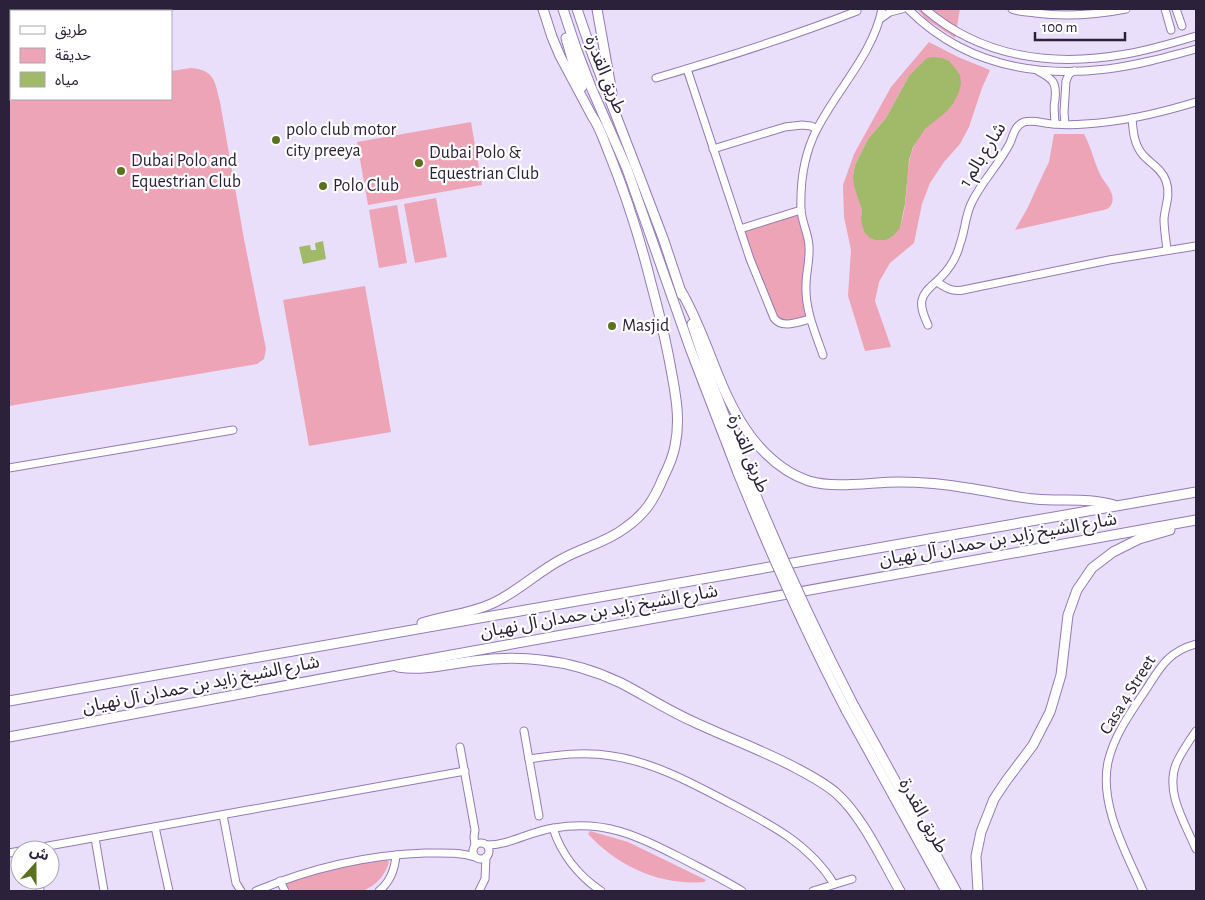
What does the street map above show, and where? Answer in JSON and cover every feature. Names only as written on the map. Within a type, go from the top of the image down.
[{"type":"main road","name":"طريق القدرة","points":[[400,632],[423,622],[491,604],[513,593],[557,562],[619,533],[643,514],[647,508],[666,471],[675,446],[678,425],[677,397],[668,350],[646,262],[615,168],[597,123],[560,56],[543,9]]},
{"type":"main road","points":[[559,9],[574,66],[597,123]]},
{"type":"main road","name":"طريق القدرة","points":[[563,9],[591,87],[627,169],[690,348],[742,471],[828,656],[850,708],[946,891]]},
{"type":"main road","name":"طريق القدرة","points":[[577,9],[593,56],[663,238],[742,471]]},
{"type":"main road","name":"طريق القدرة","points":[[597,9],[615,113]]},
{"type":"main road","points":[[681,291],[694,316],[739,419],[762,449],[792,474],[825,484],[899,482],[934,484],[966,487],[1022,498],[1091,500],[1117,505]]},
{"type":"main road","name":"شارع الشيخ زايد بن حمدان آل نهيان","points":[[9,701],[1196,492]]},
{"type":"main road","points":[[978,891],[976,856],[984,821],[1000,790],[1033,745],[1055,700],[1061,675],[1068,615],[1073,598],[1081,582],[1092,568],[1121,547],[1139,539],[1196,521]]},
{"type":"main road","name":"شارع الشيخ زايد بن حمدان آل نهيان","points":[[9,737],[1196,521]]},
{"type":"main road","points":[[391,666],[423,669],[476,660],[525,659],[568,664],[607,677],[631,688],[680,716],[764,752],[821,782],[836,794],[855,814],[900,891]]},
{"type":"main road","name":"طريق القدرة","points":[[850,708],[956,891]]},
{"type":"street","points":[[823,355],[807,307],[806,286],[810,250],[801,210],[803,169],[810,143],[817,128],[872,41],[882,9]]},
{"type":"street","points":[[880,19],[890,12],[902,9]]},
{"type":"street","points":[[908,9],[930,29],[975,55],[997,62],[1036,70],[1074,71],[1108,69],[1129,66],[1196,49]]},
{"type":"street","points":[[925,9],[940,22],[987,46],[1010,53],[1039,58],[1108,57],[1146,50],[1196,36]]},
{"type":"street","points":[[1012,9],[1041,14],[1126,9]]},
{"type":"street","points":[[1165,9],[1171,30]]},
{"type":"street","points":[[1176,9],[1182,26]]},
{"type":"street","points":[[656,78],[766,44],[857,11]]},
{"type":"street","points":[[959,47],[1004,59],[1008,58],[1010,53]]},
{"type":"street","points":[[687,69],[750,259],[776,321],[786,324],[810,319]]},
{"type":"street","points":[[1036,70],[1049,77],[1055,86],[1055,124]]},
{"type":"street","points":[[1065,124],[1065,87],[1068,76],[1074,71]]},
{"type":"street","points":[[1055,86],[1060,84],[1065,87]]},
{"type":"street","points":[[1054,100],[1060,103],[1065,100]]},
{"type":"street","name":"شارع بالم 1","points":[[928,325],[922,310],[922,301],[925,293],[948,269],[957,253],[974,197],[998,164],[1017,127],[1028,121],[1065,124],[1096,123],[1132,118],[1196,102]]},
{"type":"street","points":[[1132,118],[1134,137],[1138,147],[1143,156],[1164,176],[1168,187],[1164,220],[1167,250]]},
{"type":"street","points":[[713,149],[785,128],[802,125],[817,128]]},
{"type":"street","points":[[740,229],[801,210]]},
{"type":"street","points":[[937,282],[950,290],[959,291],[1050,271],[1196,246]]},
{"type":"street","points":[[9,468],[233,430]]},
{"type":"street","name":"Casa 4 Street","points":[[1143,891],[1110,812],[1106,778],[1108,762],[1120,730],[1166,660],[1175,652],[1196,644]]},
{"type":"street","points":[[524,731],[539,816]]},
{"type":"street","points":[[1196,731],[1176,764],[1172,786],[1178,808],[1196,849]]},
{"type":"street","points":[[9,742],[21,735]]},
{"type":"street","points":[[460,747],[475,830],[485,867],[485,880],[479,891]]},
{"type":"street","points":[[529,759],[572,754],[611,756],[630,760],[672,774],[784,833],[814,857],[827,872],[834,884]]},
{"type":"street","points":[[60,845],[465,771]]},
{"type":"street","points":[[223,815],[236,883],[241,891]]},
{"type":"street","points":[[256,891],[301,874],[356,860],[396,855],[457,853],[481,850],[553,828],[598,826],[641,838],[742,891]]},
{"type":"street","points":[[156,827],[169,891]]},
{"type":"street","points":[[553,828],[567,858],[585,879],[601,891]]},
{"type":"street","points":[[95,838],[104,891]]},
{"type":"street","points":[[379,891],[391,876],[396,855]]},
{"type":"street","points":[[813,891],[852,879]]},
{"type":"street","points":[[280,881],[286,891]]},
{"type":"green space","points":[[917,9],[960,9],[955,38],[926,19]]},
{"type":"green space","points":[[929,42],[958,57],[990,70],[969,127],[960,144],[944,162],[930,183],[922,204],[914,243],[890,263],[879,282],[875,301],[891,347],[865,351],[848,296],[851,250],[844,217],[843,185],[854,154],[891,87]],"holes":[[[909,76],[953,104],[924,130],[913,148],[910,157],[904,214],[900,228],[861,217],[862,210],[853,176],[855,165],[868,139],[886,118]]]},
{"type":"green space","name":"Dubai Polo and Equestrian Club","points":[[191,68],[205,71],[213,78],[217,89],[266,349],[264,359],[257,364],[9,406],[9,101],[172,100],[172,71]]},
{"type":"green space","name":"Dubai Polo & Equestrian Club","points":[[471,122],[482,185],[368,205],[357,142]]},
{"type":"green space","points":[[1054,134],[1084,134],[1099,172],[1111,193],[1112,203],[1109,208],[1103,210],[1015,230],[1049,162]]},
{"type":"green space","points":[[436,198],[447,257],[415,263],[404,204]]},
{"type":"green space","points":[[397,205],[407,263],[379,268],[369,210]]},
{"type":"green space","points":[[801,214],[806,237],[809,317],[786,322],[777,319],[742,231]]},
{"type":"green space","points":[[365,286],[391,432],[309,446],[283,300]]},
{"type":"green space","points":[[590,831],[628,842],[706,880],[704,882],[672,881],[641,871],[612,856],[588,834]]},
{"type":"green space","points":[[384,858],[389,862],[382,876],[376,883],[363,891],[292,891],[284,885],[284,881],[306,873]]},
{"type":"water","points":[[933,57],[949,61],[955,68],[960,75],[959,92],[953,104],[925,129],[913,147],[909,160],[905,204],[900,228],[893,236],[886,240],[876,240],[870,238],[865,233],[862,225],[862,210],[854,186],[855,165],[868,139],[886,118],[909,76],[927,58]]},
{"type":"water","points":[[323,241],[326,259],[303,264],[299,247],[310,245],[311,250],[316,250],[315,243]]},
{"type":"place","name":"polo club motor city preeya","points":[[276,140]]},
{"type":"place","name":"Dubai Polo & Equestrian Club","points":[[419,163]]},
{"type":"place","name":"Dubai Polo and Equestrian Club","points":[[121,171]]},
{"type":"place","name":"Polo Club","points":[[323,186]]},
{"type":"place","name":"Masjid","points":[[612,326]]}]
